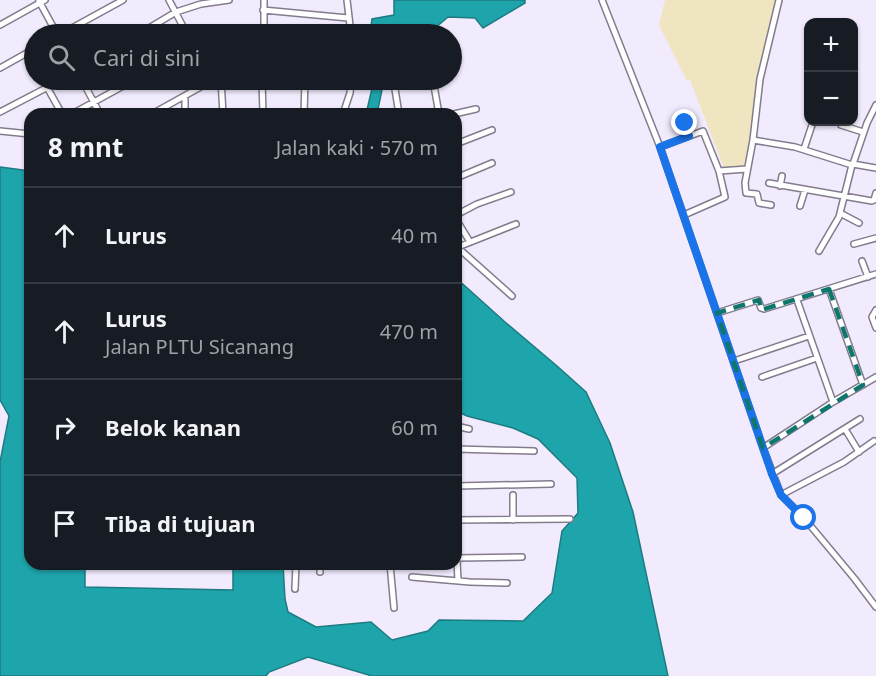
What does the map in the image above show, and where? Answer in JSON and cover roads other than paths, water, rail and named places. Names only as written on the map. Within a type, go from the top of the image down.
[{"type":"street","points":[[78,24],[123,0]]},
{"type":"street","points":[[169,0],[182,24]]},
{"type":"street","points":[[156,24],[176,12],[201,4],[229,0]]},
{"type":"street","points":[[264,0],[264,24]]},
{"type":"street","points":[[347,0],[349,24]]},
{"type":"street","points":[[602,0],[660,147],[781,495],[804,518],[876,607]]},
{"type":"street","points":[[771,205],[759,203],[757,194],[746,193],[745,183],[754,140],[760,79],[779,0]]},
{"type":"street","points":[[0,25],[41,1],[54,24]]},
{"type":"street","points":[[263,10],[348,18]]},
{"type":"street","points":[[0,68],[24,55]]},
{"type":"street","points":[[0,112],[42,90]]},
{"type":"street","points":[[50,90],[59,108]]},
{"type":"street","points":[[87,90],[97,108]]},
{"type":"street","points":[[83,108],[116,90]]},
{"type":"street","points":[[163,108],[196,90]]},
{"type":"street","points":[[222,90],[223,108]]},
{"type":"street","points":[[262,90],[263,108]]},
{"type":"street","points":[[304,108],[305,90]]},
{"type":"street","points":[[345,108],[350,90]]},
{"type":"street","points":[[395,90],[398,108]]},
{"type":"street","points":[[435,90],[438,108]]},
{"type":"street","points":[[185,96],[185,108]]},
{"type":"street","points":[[819,251],[838,220],[863,132],[876,105]]},
{"type":"street","points":[[462,112],[476,109]]},
{"type":"street","points":[[685,123],[689,136]]},
{"type":"street","points":[[804,149],[812,126]]},
{"type":"street","points":[[844,126],[863,132]]},
{"type":"street","points":[[462,142],[492,130]]},
{"type":"street","points":[[0,131],[24,133]]},
{"type":"street","points":[[660,147],[701,131],[705,133],[719,171],[724,196],[684,215]]},
{"type":"street","points":[[754,140],[788,145],[853,164],[876,168]]},
{"type":"street","points":[[462,176],[492,163]]},
{"type":"street","points":[[719,171],[747,169]]},
{"type":"street","points":[[780,186],[782,176]]},
{"type":"street","points":[[769,183],[872,201],[876,193]]},
{"type":"street","points":[[801,206],[806,190]]},
{"type":"street","points":[[462,213],[477,204],[511,192]]},
{"type":"street","points":[[840,213],[859,223]]},
{"type":"street","points":[[462,245],[516,224]]},
{"type":"street","points":[[462,228],[470,242]]},
{"type":"street","points":[[854,244],[876,238]]},
{"type":"street","points":[[462,251],[512,296]]},
{"type":"street","points":[[862,261],[868,277]]},
{"type":"street","points":[[717,313],[755,300],[759,300],[761,308],[764,309],[876,274]]},
{"type":"street","points":[[829,289],[863,385]]},
{"type":"street","points":[[797,300],[833,402]]},
{"type":"street","points":[[876,310],[872,317],[876,328]]},
{"type":"street","points":[[734,361],[809,336]]},
{"type":"street","points":[[762,377],[817,358]]},
{"type":"street","points":[[763,448],[876,377]]},
{"type":"street","points":[[772,474],[860,419]]},
{"type":"street","points":[[462,427],[469,429]]},
{"type":"street","points":[[845,429],[859,452]]},
{"type":"street","points":[[781,495],[859,452],[874,441]]},
{"type":"street","points":[[462,449],[534,451]]},
{"type":"street","points":[[462,486],[550,484]]},
{"type":"street","points":[[513,495],[513,520]]},
{"type":"street","points":[[462,520],[570,519]]},
{"type":"street","points":[[462,558],[522,557]]},
{"type":"street","points":[[295,589],[297,570]]},
{"type":"street","points":[[391,570],[394,608]]},
{"type":"street","points":[[457,570],[458,581]]},
{"type":"street","points":[[412,577],[507,583]]},
{"type":"water","points":[[394,0],[525,0],[525,3],[483,28],[475,18],[448,17],[440,24],[371,24],[372,19],[394,15]]},
{"type":"water","points":[[372,90],[382,90],[378,108],[367,108]]},
{"type":"water","points":[[0,167],[24,170],[24,570],[85,570],[85,587],[233,590],[233,570],[283,570],[288,612],[316,627],[371,622],[392,640],[428,631],[439,620],[523,621],[552,593],[562,531],[578,513],[577,478],[538,439],[513,428],[462,414],[462,283],[586,392],[610,443],[633,512],[668,676],[372,676],[308,657],[269,672],[266,676],[0,676],[0,462],[9,416],[0,400]]}]
